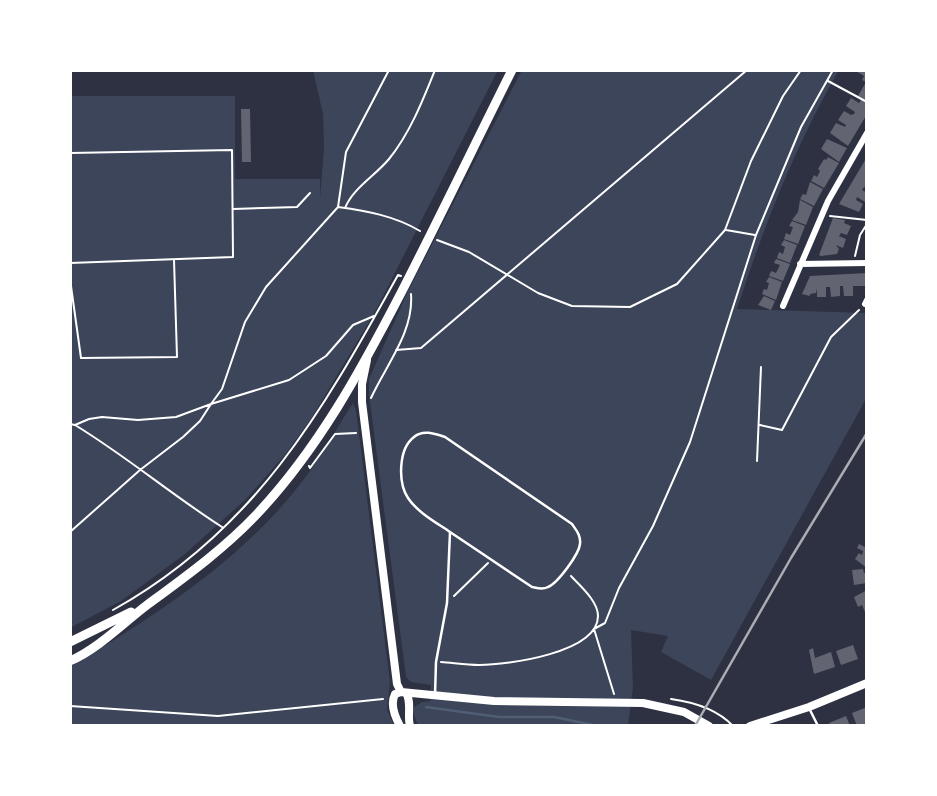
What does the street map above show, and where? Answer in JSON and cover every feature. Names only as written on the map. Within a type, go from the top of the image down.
[{"type":"main road","points":[[70,661],[93,648],[232,539],[302,461],[368,357],[512,70]]},
{"type":"main road","points":[[70,642],[149,604]]},
{"type":"street","points":[[783,306],[822,215],[867,133]]},
{"type":"street","points":[[800,264],[867,264]]},
{"type":"street","points":[[368,357],[362,384],[366,432],[397,684],[406,698],[410,726]]},
{"type":"street","points":[[750,726],[809,707],[867,682]]},
{"type":"street","points":[[400,726],[394,716],[395,695],[406,698],[435,695],[494,701],[617,701],[653,704],[684,712],[709,726]]},
{"type":"street","points":[[393,702],[402,709],[406,698]]},
{"type":"lane","points":[[431,432],[445,437],[572,524],[579,534],[580,545],[566,570],[551,587],[532,587],[491,560],[408,499],[401,480],[401,465],[409,442],[414,436],[431,432]]},
{"type":"lane","points":[[435,695],[436,662],[447,603],[450,532]]},
{"type":"lane","points":[[809,707],[818,726]]},
{"type":"path","points":[[70,532],[200,421],[222,389],[245,322],[266,287],[338,207],[346,152],[390,70]]},
{"type":"path","points":[[345,208],[355,192],[389,159],[402,140],[435,70]]},
{"type":"path","points":[[395,350],[421,348],[747,70]]},
{"type":"path","points":[[338,207],[371,212],[405,222],[429,237],[469,251],[538,293],[572,306],[631,307],[677,284],[725,230],[751,161],[783,96],[801,70]]},
{"type":"path","points":[[594,629],[605,623],[619,588],[653,526],[690,442],[756,235],[802,127],[833,70]]},
{"type":"path","points":[[828,81],[867,102]]},
{"type":"path","points":[[70,153],[232,150],[233,209],[233,257],[70,262]]},
{"type":"path","points":[[233,209],[297,207],[310,193]]},
{"type":"path","points":[[822,215],[867,222],[860,235],[853,264]]},
{"type":"path","points":[[725,230],[756,235]]},
{"type":"path","points":[[70,279],[81,358],[177,357],[174,259]]},
{"type":"path","points":[[107,612],[166,576],[243,510],[291,453],[316,418],[398,275],[408,280]]},
{"type":"path","points":[[760,425],[782,430],[831,337],[866,302]]},
{"type":"path","points":[[75,425],[102,417],[138,420],[176,417],[289,380],[326,356],[353,325],[376,315]]},
{"type":"path","points":[[757,461],[761,368]]},
{"type":"path","points":[[70,424],[114,449],[223,528]]},
{"type":"path","points":[[302,461],[310,468],[335,434],[366,432]]},
{"type":"path","points":[[447,603],[491,560]]},
{"type":"path","points":[[436,662],[481,665],[551,655],[585,640],[599,617],[596,606],[566,570]]},
{"type":"path","points":[[594,629],[617,701]]},
{"type":"path","points":[[668,699],[694,702],[733,726]]},
{"type":"path","points":[[70,706],[218,716],[393,702]]},
{"type":"shaded area","points":[[313,70],[498,70],[374,314],[309,422],[284,456],[246,499],[185,554],[121,601],[70,628],[70,96],[235,96],[235,179],[320,179],[320,198],[324,149],[323,114]]},
{"type":"shaded area","points":[[522,70],[839,70],[808,128],[782,187],[737,309],[867,313],[867,397],[711,680],[661,652],[668,636],[631,630],[633,687],[628,726],[418,726],[414,707],[430,701],[431,685],[411,682],[406,677],[369,379],[408,291]]},
{"type":"shaded area","points":[[353,403],[390,682],[387,710],[394,726],[70,726],[70,667],[169,604],[259,530],[286,502],[310,471]]},
{"type":"building","points":[[854,70],[867,70],[867,101],[858,96],[866,82],[862,80],[864,76]]},
{"type":"building","points":[[851,98],[859,103],[861,100],[867,103],[867,114],[848,146],[830,133],[836,123],[845,127],[846,125],[838,120],[844,111],[854,114],[855,112],[846,106]]},
{"type":"building","points":[[241,109],[250,109],[251,162],[242,162]]},
{"type":"building","points":[[827,139],[847,148],[839,162],[821,149]]},
{"type":"building","points":[[828,157],[839,163],[824,188],[811,181],[814,175],[817,177],[820,171],[818,169]]},
{"type":"building","points":[[867,157],[867,188],[862,190],[867,193],[867,198],[865,202],[857,197],[856,200],[863,204],[859,212],[839,204]]},
{"type":"building","points":[[810,182],[823,189],[814,206],[800,199],[803,194],[806,195]]},
{"type":"building","points":[[800,200],[813,207],[806,225],[792,220],[798,212]]},
{"type":"building","points":[[833,218],[845,220],[844,223],[851,226],[847,235],[841,233],[839,236],[846,239],[843,248],[836,245],[839,249],[837,254],[821,256],[819,255]]},
{"type":"building","points":[[792,221],[805,226],[798,244],[784,239],[786,233],[790,235],[793,227],[789,226]]},
{"type":"building","points":[[784,240],[797,245],[790,263],[777,258],[779,252],[783,254],[785,247],[781,245]]},
{"type":"building","points":[[776,259],[790,264],[783,281],[769,276],[771,271],[776,273],[780,265],[774,263]]},
{"type":"building","points":[[867,273],[867,284],[853,286],[853,296],[844,296],[843,286],[840,286],[840,296],[831,297],[830,287],[826,287],[826,297],[817,297],[817,288],[816,293],[810,296],[802,294],[810,276]]},
{"type":"building","points":[[769,277],[782,282],[776,300],[762,294],[764,289],[767,290],[769,283],[766,282]]},
{"type":"building","points":[[764,296],[775,301],[771,310],[758,305]]},
{"type":"building","points":[[859,544],[867,548],[867,568],[855,559],[859,553],[862,555],[863,551],[857,548]]},
{"type":"building","points":[[863,569],[864,573],[867,573],[867,583],[854,585],[852,570]]},
{"type":"building","points":[[867,590],[865,612],[862,605],[858,607],[854,597]]},
{"type":"building","points":[[853,645],[858,659],[841,665],[836,651]]},
{"type":"building","points":[[813,648],[815,658],[831,652],[835,667],[814,674],[809,650]]},
{"type":"building","points":[[867,707],[867,723],[857,726],[852,713]]},
{"type":"building","points":[[846,716],[850,726],[831,726],[829,723]]},
{"type":"waterway","points":[[426,707],[499,717],[554,717],[598,726]]},
{"type":"railway","points":[[695,726],[791,558],[867,433]]}]
